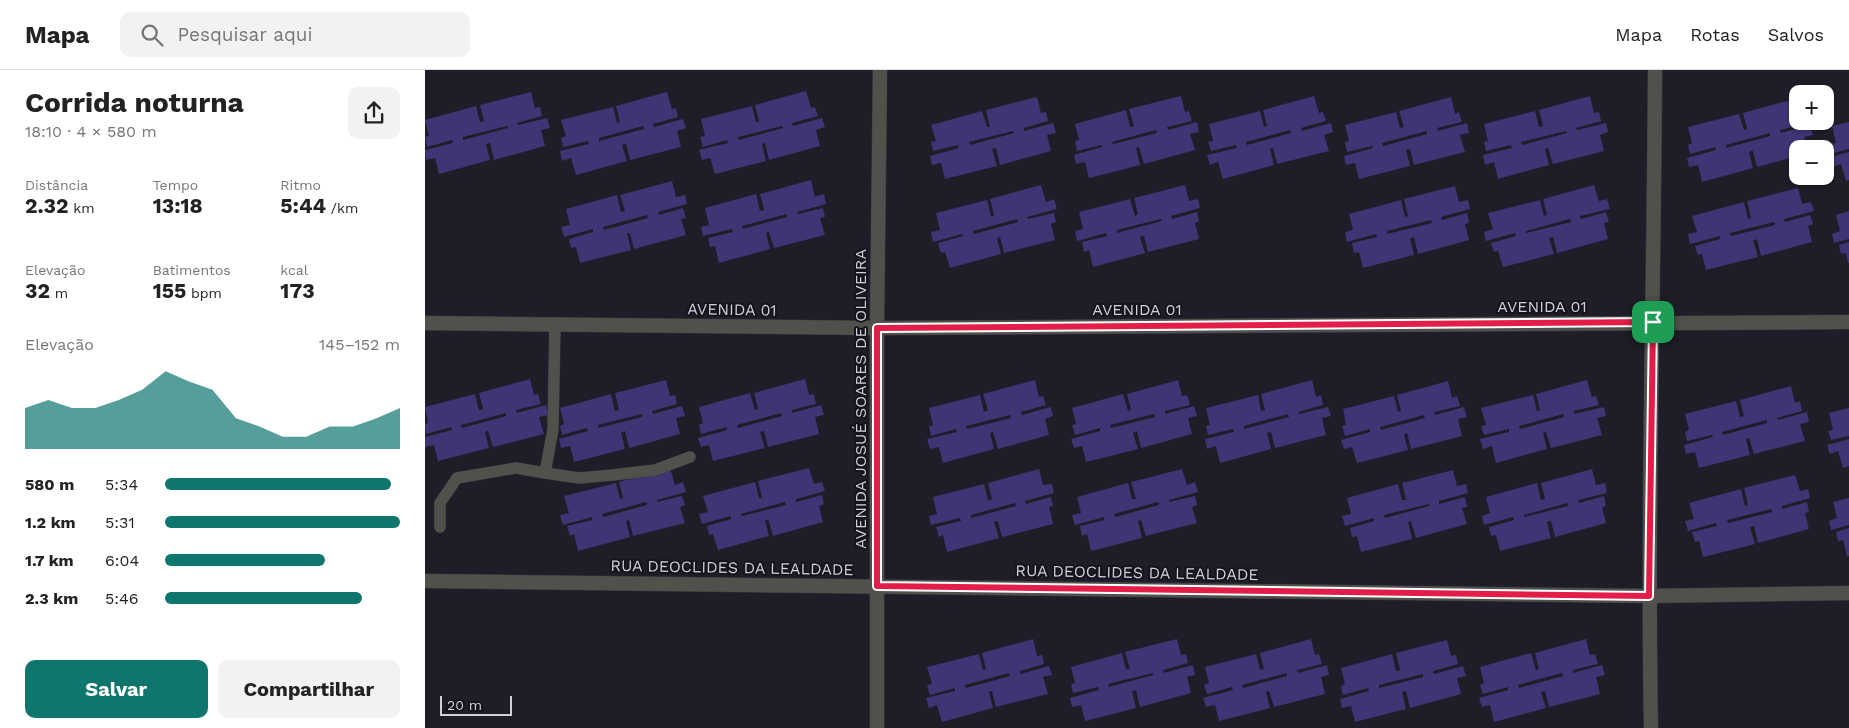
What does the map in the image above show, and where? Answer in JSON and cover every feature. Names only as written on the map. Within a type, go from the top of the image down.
[{"type":"street","name":"AVENIDA JOSUÉ SOARES DE OLIVEIRA","points":[[877,728],[877,328],[880,70]]},
{"type":"street","points":[[1651,728],[1649,596],[1655,70]]},
{"type":"street","name":"AVENIDA 01","points":[[425,323],[877,328],[1849,322]]},
{"type":"street","name":"RUA DEOCLIDES DA LEALDADE","points":[[425,581],[1649,596],[1849,593]]},
{"type":"lane","points":[[545,473],[553,430],[555,324]]},
{"type":"lane","points":[[440,527],[440,503],[457,478],[516,468],[579,478],[613,475],[655,470],[690,457]]},
{"type":"building","points":[[806,91],[811,108],[815,107],[818,116],[792,123],[793,126],[822,118],[825,127],[816,130],[820,146],[769,160],[765,143],[762,144],[766,161],[715,174],[710,158],[702,160],[699,150],[728,143],[727,140],[703,147],[700,137],[705,136],[701,119],[752,106],[756,122],[758,122],[755,105]],"holes":[[[782,126],[783,128],[739,140],[738,137]]]},
{"type":"building","points":[[531,92],[535,108],[540,107],[542,116],[517,123],[518,125],[547,118],[550,128],[541,130],[545,146],[494,160],[490,143],[486,144],[490,160],[439,174],[435,158],[426,160],[425,150],[453,143],[452,140],[427,147],[425,137],[429,136],[425,120],[476,106],[480,122],[484,121],[480,105]],"holes":[[[507,126],[508,128],[463,140],[463,137]]]},
{"type":"building","points":[[667,92],[672,109],[676,108],[678,117],[653,124],[654,127],[683,119],[686,128],[677,131],[681,147],[630,160],[626,144],[624,144],[622,145],[627,161],[576,175],[571,158],[562,161],[560,151],[589,144],[588,141],[563,147],[561,138],[566,136],[561,120],[613,107],[617,123],[620,122],[616,106]],"holes":[[[643,126],[644,129],[599,141],[599,138]]]},
{"type":"building","points":[[1181,96],[1185,112],[1189,111],[1192,121],[1167,127],[1168,130],[1197,122],[1199,132],[1190,134],[1195,150],[1144,164],[1139,147],[1136,148],[1140,165],[1089,178],[1085,162],[1076,164],[1074,155],[1102,147],[1102,145],[1077,151],[1075,141],[1079,140],[1075,124],[1126,110],[1130,127],[1134,126],[1129,109]],"holes":[[[1156,130],[1157,133],[1113,144],[1112,142]]]},
{"type":"building","points":[[1314,96],[1319,113],[1323,112],[1326,121],[1301,128],[1302,131],[1331,123],[1333,132],[1324,135],[1329,151],[1277,164],[1273,148],[1270,149],[1274,165],[1223,179],[1218,162],[1210,165],[1207,155],[1237,148],[1236,145],[1211,151],[1208,142],[1213,141],[1209,124],[1260,111],[1264,127],[1267,126],[1263,110]],"holes":[[[1290,130],[1291,133],[1247,145],[1246,142]]]},
{"type":"building","points":[[1590,96],[1594,113],[1599,112],[1601,121],[1576,128],[1577,130],[1606,123],[1608,132],[1600,135],[1604,151],[1553,164],[1547,148],[1545,149],[1549,165],[1498,179],[1494,162],[1485,165],[1483,155],[1512,148],[1511,145],[1486,151],[1484,142],[1488,141],[1484,124],[1535,111],[1539,127],[1543,126],[1539,110]],"holes":[[[1566,131],[1567,133],[1522,145],[1521,142]]]},
{"type":"building","points":[[1037,97],[1041,113],[1046,112],[1048,121],[1024,128],[1024,131],[1053,123],[1056,133],[1047,135],[1051,151],[1000,165],[996,148],[992,149],[997,166],[945,179],[941,163],[932,165],[930,156],[959,148],[958,145],[933,151],[931,142],[936,141],[931,125],[982,111],[987,127],[990,127],[986,110]],"holes":[[[1013,131],[1014,133],[970,145],[969,142]]]},
{"type":"building","points":[[1451,97],[1455,114],[1459,112],[1462,122],[1437,128],[1438,131],[1467,123],[1469,133],[1460,135],[1465,152],[1414,165],[1410,149],[1406,150],[1410,166],[1359,179],[1355,163],[1346,165],[1344,156],[1373,148],[1372,146],[1347,152],[1345,142],[1349,141],[1345,125],[1396,112],[1400,128],[1404,127],[1399,111]],"holes":[[[1427,131],[1427,134],[1383,146],[1382,143]]]},
{"type":"building","points":[[1789,100],[1789,128],[1780,130],[1781,133],[1792,130],[1812,130],[1813,135],[1804,137],[1805,140],[1789,140],[1789,158],[1757,167],[1753,151],[1751,151],[1749,152],[1753,168],[1702,182],[1698,165],[1689,167],[1687,158],[1716,150],[1715,147],[1690,154],[1688,145],[1692,143],[1688,127],[1739,114],[1744,130],[1747,129],[1743,113]],"holes":[[[1770,133],[1770,136],[1726,148],[1726,145]]]},
{"type":"building","points":[[1849,122],[1849,149],[1834,153],[1834,143],[1836,143],[1833,130],[1834,126]]},
{"type":"building","points":[[1849,152],[1849,180],[1846,181],[1841,164],[1834,166],[1834,156]]},
{"type":"building","points":[[811,180],[815,197],[824,194],[826,204],[797,212],[798,214],[823,208],[825,217],[820,218],[825,235],[774,248],[768,232],[766,233],[770,249],[719,263],[715,246],[710,247],[708,238],[733,232],[732,229],[703,236],[701,227],[709,225],[705,208],[756,194],[760,211],[764,210],[760,194]],"holes":[[[787,214],[787,217],[743,229],[742,226]]]},
{"type":"building","points":[[672,181],[676,197],[685,195],[687,204],[658,212],[659,215],[683,208],[686,218],[681,219],[686,235],[634,249],[630,233],[627,233],[631,250],[580,263],[576,247],[571,248],[569,239],[593,232],[593,229],[564,237],[561,227],[570,225],[566,209],[617,195],[621,212],[625,211],[620,195]],"holes":[[[647,215],[648,218],[604,230],[603,227]]]},
{"type":"building","points":[[1041,185],[1046,202],[1054,199],[1057,209],[1027,217],[1028,219],[1054,213],[1056,222],[1051,224],[1055,240],[1004,253],[1000,237],[997,238],[1001,254],[950,268],[945,252],[941,253],[938,243],[963,236],[962,234],[933,242],[931,232],[940,230],[936,213],[987,200],[991,216],[993,216],[990,199]],"holes":[[[1017,219],[1018,222],[974,234],[973,231]]]},
{"type":"building","points":[[1185,185],[1189,201],[1198,199],[1200,208],[1171,216],[1172,219],[1197,212],[1199,221],[1195,223],[1199,239],[1148,252],[1144,236],[1142,236],[1140,237],[1145,253],[1093,267],[1089,250],[1084,252],[1082,242],[1107,236],[1106,233],[1077,241],[1075,231],[1083,229],[1079,212],[1130,199],[1135,216],[1138,214],[1134,198]],"holes":[[[1161,219],[1162,221],[1117,233],[1117,230]]]},
{"type":"building","points":[[1594,185],[1599,201],[1607,199],[1610,209],[1580,216],[1581,219],[1606,212],[1609,222],[1604,223],[1608,239],[1557,253],[1553,237],[1549,238],[1554,254],[1503,267],[1498,251],[1494,252],[1491,243],[1516,236],[1515,233],[1486,241],[1484,232],[1493,229],[1488,213],[1540,200],[1544,216],[1547,215],[1543,199]],"holes":[[[1570,219],[1571,222],[1526,233],[1526,231]]]},
{"type":"building","points":[[1455,186],[1459,202],[1468,200],[1470,209],[1441,217],[1442,220],[1467,213],[1469,223],[1465,224],[1469,240],[1418,254],[1414,237],[1410,238],[1414,255],[1363,268],[1359,252],[1354,253],[1352,243],[1377,237],[1376,234],[1347,242],[1345,232],[1353,230],[1349,214],[1401,200],[1405,217],[1408,216],[1404,199]],"holes":[[[1431,220],[1432,223],[1387,234],[1387,231]]]},
{"type":"building","points":[[1798,188],[1802,204],[1811,202],[1814,211],[1784,219],[1785,222],[1810,215],[1813,224],[1808,226],[1812,242],[1761,256],[1757,239],[1753,240],[1758,257],[1706,270],[1702,254],[1698,255],[1695,246],[1720,239],[1720,236],[1690,244],[1688,234],[1697,232],[1692,216],[1744,202],[1748,219],[1751,218],[1747,201]],"holes":[[[1774,222],[1775,225],[1731,236],[1730,233]]]},
{"type":"building","points":[[1849,211],[1849,239],[1834,243],[1832,234],[1840,231],[1836,215]]},
{"type":"building","points":[[1849,242],[1848,263],[1846,253],[1841,254],[1839,245]]},
{"type":"building","points":[[530,379],[534,395],[538,394],[541,404],[516,410],[517,413],[546,405],[548,415],[539,417],[544,434],[493,447],[487,431],[485,432],[489,448],[438,461],[434,445],[425,447],[425,437],[452,430],[451,427],[426,434],[425,424],[428,423],[425,407],[475,394],[479,410],[483,409],[479,393]],"holes":[[[506,413],[506,416],[462,428],[461,425]]]},
{"type":"building","points":[[805,379],[809,395],[814,394],[816,404],[792,410],[792,413],[821,405],[824,415],[815,417],[819,434],[768,447],[764,431],[760,432],[765,448],[713,461],[709,445],[701,447],[698,438],[727,430],[727,427],[701,434],[699,425],[703,423],[699,407],[750,393],[755,410],[758,409],[754,393]],"holes":[[[781,413],[782,416],[738,428],[737,425]]]},
{"type":"building","points":[[666,380],[670,396],[675,395],[677,404],[652,411],[653,414],[682,406],[685,416],[676,418],[680,434],[629,448],[625,431],[621,432],[625,449],[574,462],[570,446],[561,448],[559,439],[588,431],[587,428],[562,435],[560,426],[564,424],[560,408],[611,394],[615,411],[619,410],[615,393]],"holes":[[[642,414],[642,417],[598,428],[598,425]]]},
{"type":"building","points":[[1035,380],[1039,397],[1043,396],[1046,405],[1021,412],[1022,415],[1051,407],[1053,416],[1045,419],[1049,435],[998,449],[993,432],[990,433],[994,449],[943,463],[939,447],[930,449],[927,439],[957,432],[956,429],[931,436],[929,426],[933,425],[929,408],[980,395],[984,412],[988,410],[983,394]],"holes":[[[1010,415],[1011,418],[967,429],[966,426]]]},
{"type":"building","points":[[1178,380],[1182,396],[1187,395],[1190,405],[1165,411],[1165,414],[1194,406],[1197,416],[1188,418],[1192,434],[1141,448],[1137,431],[1133,433],[1138,449],[1086,462],[1082,446],[1074,448],[1071,439],[1100,431],[1100,428],[1075,435],[1072,425],[1076,424],[1072,408],[1123,394],[1128,411],[1131,410],[1127,394]],"holes":[[[1154,414],[1155,417],[1111,428],[1110,425]]]},
{"type":"building","points":[[1312,380],[1316,397],[1321,395],[1323,405],[1298,412],[1299,414],[1328,407],[1331,416],[1322,418],[1326,435],[1275,448],[1271,432],[1267,433],[1271,449],[1220,463],[1216,446],[1207,449],[1205,439],[1234,432],[1233,429],[1208,435],[1206,426],[1210,425],[1206,408],[1258,395],[1261,411],[1265,410],[1261,394]],"holes":[[[1288,414],[1289,417],[1244,429],[1244,426]]]},
{"type":"building","points":[[1587,380],[1592,397],[1596,396],[1599,405],[1574,411],[1574,414],[1604,407],[1606,416],[1597,418],[1602,435],[1551,448],[1546,432],[1543,433],[1547,449],[1496,463],[1492,446],[1483,449],[1480,439],[1509,432],[1509,429],[1484,435],[1481,426],[1486,425],[1481,408],[1533,395],[1537,411],[1539,411],[1536,394]],"holes":[[[1563,414],[1564,417],[1520,429],[1519,426]]]},
{"type":"building","points":[[1448,381],[1452,398],[1457,396],[1460,406],[1434,412],[1435,415],[1464,407],[1467,417],[1458,419],[1462,436],[1411,449],[1407,433],[1404,434],[1408,450],[1357,463],[1352,447],[1344,449],[1341,440],[1370,432],[1370,429],[1345,436],[1342,426],[1346,425],[1343,409],[1394,396],[1398,412],[1401,411],[1397,395]],"holes":[[[1424,415],[1425,418],[1381,430],[1380,427]]]},
{"type":"building","points":[[1791,386],[1795,403],[1800,401],[1802,411],[1777,418],[1778,420],[1807,412],[1809,422],[1800,424],[1805,441],[1754,454],[1749,438],[1746,439],[1750,455],[1699,468],[1695,452],[1686,454],[1684,445],[1713,437],[1712,435],[1687,441],[1685,432],[1689,430],[1685,414],[1736,401],[1740,417],[1744,416],[1740,400]],"holes":[[[1767,420],[1767,423],[1723,435],[1722,432]]]},
{"type":"building","points":[[1849,408],[1849,436],[1831,440],[1828,431],[1833,430],[1829,413]]},
{"type":"building","points":[[1849,439],[1849,466],[1843,468],[1838,451],[1830,454],[1827,445]]},
{"type":"building","points":[[670,468],[675,485],[683,482],[686,492],[657,500],[657,502],[682,496],[685,505],[680,507],[685,523],[633,536],[629,520],[626,521],[630,537],[578,551],[574,534],[570,536],[567,526],[592,520],[592,517],[563,525],[560,515],[569,513],[564,496],[616,483],[620,499],[623,498],[619,482]],"holes":[[[646,502],[647,505],[603,517],[602,514]]]},
{"type":"building","points":[[809,468],[814,484],[822,482],[825,491],[796,499],[796,502],[822,495],[824,504],[819,506],[823,522],[773,536],[768,519],[765,520],[769,536],[718,550],[713,534],[709,535],[707,526],[731,519],[731,516],[702,524],[699,514],[708,512],[703,496],[755,482],[759,498],[762,498],[758,481]],"holes":[[[785,502],[786,505],[742,516],[741,514]]]},
{"type":"building","points":[[1039,469],[1043,485],[1052,484],[1054,493],[1025,501],[1026,504],[1051,497],[1053,506],[1049,507],[1053,524],[1002,537],[998,521],[996,521],[994,522],[999,538],[947,552],[943,535],[939,537],[936,527],[961,521],[960,518],[931,525],[929,516],[937,514],[933,497],[984,484],[988,500],[990,500],[992,499],[988,483]],"holes":[[[1015,503],[1016,506],[971,518],[971,515]]]},
{"type":"building","points":[[1182,469],[1187,485],[1195,482],[1198,492],[1169,500],[1169,502],[1195,496],[1197,505],[1192,507],[1197,523],[1146,536],[1141,520],[1138,521],[1142,538],[1091,551],[1087,534],[1082,536],[1080,526],[1104,520],[1104,517],[1075,525],[1072,515],[1081,513],[1077,497],[1128,483],[1132,499],[1136,499],[1131,482]],"holes":[[[1158,502],[1159,505],[1115,517],[1114,514]]]},
{"type":"building","points":[[1592,469],[1596,485],[1605,483],[1607,493],[1578,500],[1579,503],[1604,496],[1606,506],[1602,507],[1606,523],[1555,537],[1551,521],[1549,521],[1547,522],[1551,538],[1500,551],[1496,535],[1491,536],[1489,527],[1514,520],[1513,517],[1484,525],[1482,516],[1490,513],[1486,497],[1537,483],[1541,500],[1545,499],[1541,483]],"holes":[[[1568,503],[1568,506],[1524,517],[1524,515]]]},
{"type":"building","points":[[1453,470],[1457,486],[1466,484],[1468,493],[1439,501],[1439,504],[1465,497],[1467,507],[1462,508],[1467,524],[1416,538],[1411,521],[1408,522],[1412,539],[1361,552],[1357,536],[1352,537],[1350,528],[1374,521],[1374,518],[1345,526],[1342,516],[1351,514],[1347,498],[1398,484],[1402,500],[1406,500],[1402,483]],"holes":[[[1429,504],[1429,506],[1385,518],[1384,515]]]},
{"type":"building","points":[[1795,475],[1800,491],[1808,489],[1810,498],[1782,506],[1782,509],[1807,502],[1809,512],[1805,513],[1809,529],[1758,543],[1754,526],[1750,527],[1755,544],[1703,557],[1699,541],[1695,542],[1692,532],[1717,526],[1716,523],[1688,531],[1685,521],[1694,519],[1689,503],[1741,489],[1745,506],[1748,505],[1744,488]],"holes":[[[1771,509],[1772,512],[1728,523],[1727,520]]]},
{"type":"building","points":[[1849,498],[1849,525],[1831,530],[1829,521],[1837,518],[1833,502]]},
{"type":"building","points":[[1849,528],[1849,556],[1847,556],[1843,540],[1838,541],[1836,532]]},
{"type":"building","points":[[1033,639],[1037,656],[1042,655],[1044,664],[1020,671],[1020,674],[1049,666],[1052,675],[1043,677],[1048,694],[996,707],[992,691],[990,691],[993,708],[942,722],[937,705],[929,708],[926,698],[955,691],[955,688],[930,695],[927,685],[932,684],[927,667],[979,654],[983,670],[986,669],[982,653]],"holes":[[[1009,673],[1010,676],[966,688],[965,685]]]},
{"type":"building","points":[[1177,639],[1181,655],[1186,654],[1188,663],[1163,670],[1164,673],[1193,665],[1195,675],[1187,677],[1191,693],[1140,707],[1136,690],[1132,691],[1136,708],[1085,721],[1081,705],[1072,707],[1070,698],[1099,690],[1098,687],[1073,693],[1071,684],[1075,683],[1071,667],[1122,653],[1126,669],[1130,669],[1125,652]],"holes":[[[1153,673],[1153,675],[1109,687],[1108,684]]]},
{"type":"building","points":[[1311,639],[1315,655],[1319,654],[1322,664],[1297,670],[1298,673],[1327,665],[1329,675],[1321,677],[1325,694],[1274,707],[1268,691],[1266,692],[1270,708],[1219,721],[1215,705],[1206,707],[1203,698],[1233,690],[1232,687],[1207,694],[1204,685],[1209,683],[1205,667],[1256,654],[1260,670],[1264,669],[1260,653]],"holes":[[[1287,673],[1287,676],[1243,688],[1242,685]]]},
{"type":"building","points":[[1586,639],[1590,655],[1595,654],[1598,664],[1573,670],[1573,673],[1602,665],[1605,675],[1596,677],[1600,694],[1549,707],[1545,691],[1543,691],[1541,692],[1546,708],[1494,722],[1490,705],[1482,707],[1479,698],[1508,690],[1508,687],[1483,694],[1480,685],[1484,683],[1480,667],[1531,653],[1536,670],[1539,669],[1535,653]],"holes":[[[1562,673],[1563,676],[1519,688],[1518,685]]]},
{"type":"building","points":[[1447,640],[1451,656],[1456,655],[1458,664],[1433,671],[1434,674],[1463,666],[1466,676],[1457,678],[1461,694],[1410,708],[1406,691],[1402,692],[1406,709],[1355,722],[1351,706],[1342,708],[1340,699],[1369,691],[1368,688],[1343,695],[1341,686],[1345,684],[1341,668],[1392,654],[1396,671],[1400,670],[1396,653]],"holes":[[[1423,674],[1423,677],[1379,688],[1379,685]]]},
{"type":"route","points":[[1653,322],[1649,596],[877,586],[877,328],[1653,322]]}]
